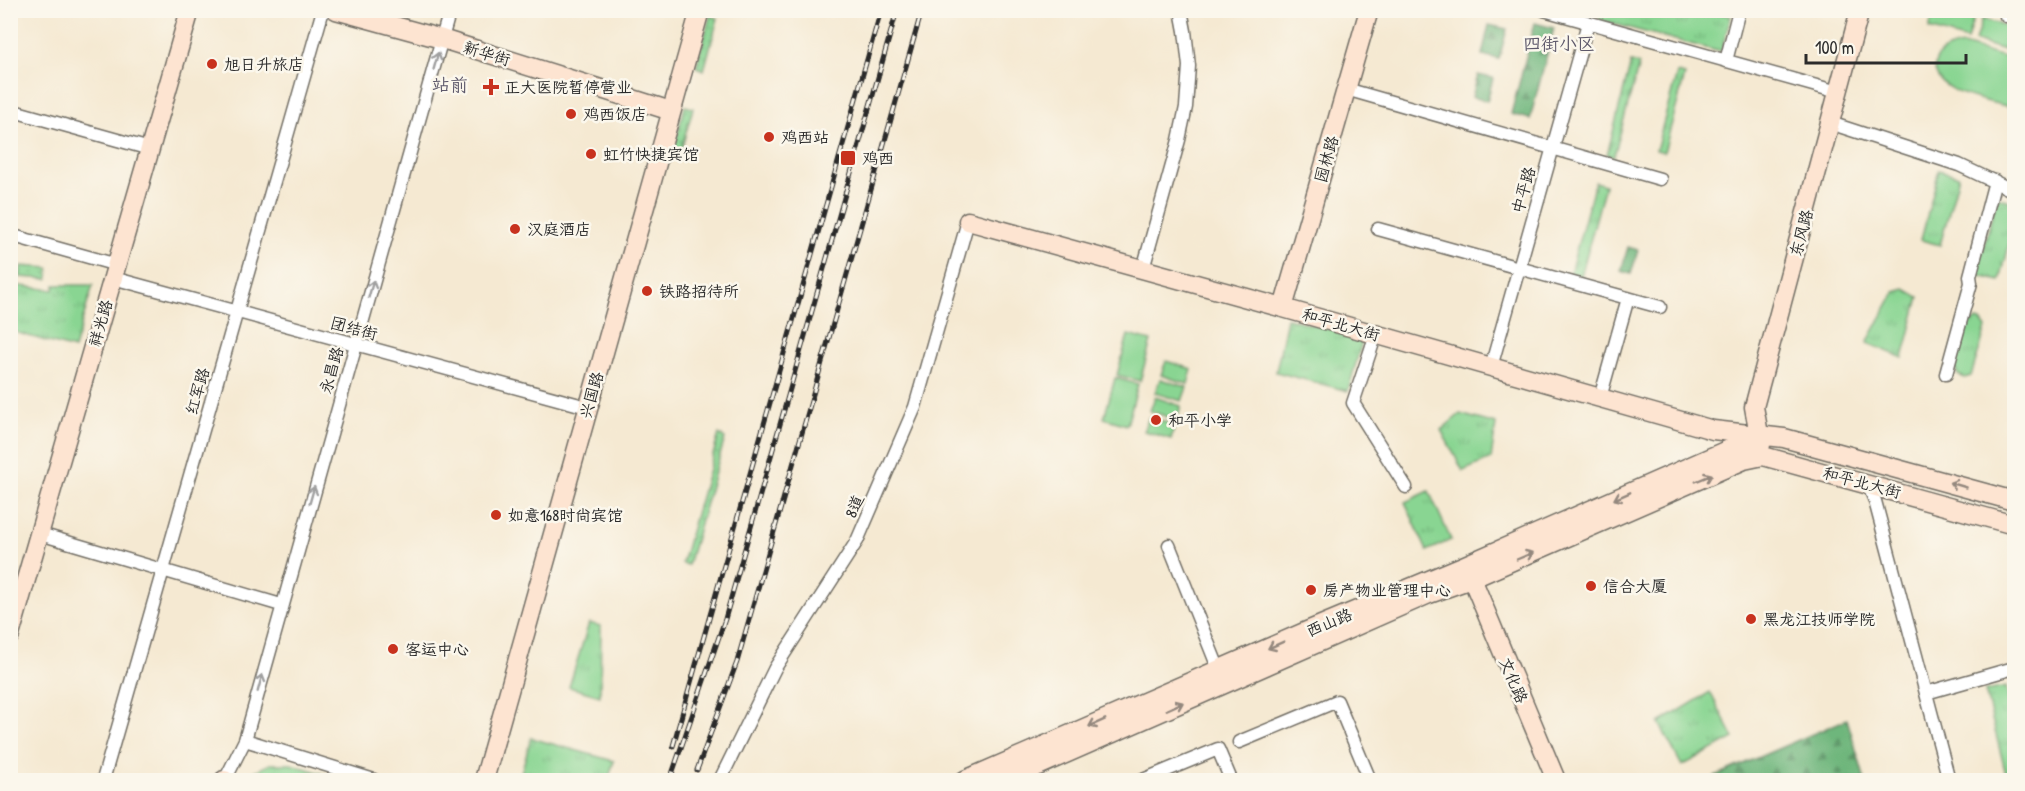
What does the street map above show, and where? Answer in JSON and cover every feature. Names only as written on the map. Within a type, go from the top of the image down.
[{"type":"main road","name":"祥光路","points":[[10,635],[190,10]]},
{"type":"main road","name":"新华街","points":[[336,10],[443,34]]},
{"type":"main road","name":"新华街","points":[[374,10],[672,106]]},
{"type":"main road","name":"兴国路","points":[[484,780],[700,10]]},
{"type":"main road","name":"园林路","points":[[1283,308],[1369,10]]},
{"type":"main road","name":"东风路","points":[[1741,443],[1754,407],[1860,10]]},
{"type":"main road","name":"和平北大街","points":[[968,221],[1600,398],[1868,483],[2014,525]]},
{"type":"main road","name":"和平北大街","points":[[1741,443],[1784,438],[2014,501]]},
{"type":"main road","name":"西山路","points":[[1016,779],[1318,642],[1741,443]]},
{"type":"main road","name":"西山路","points":[[965,780],[1219,670],[1466,573],[1741,443]]},
{"type":"main road","name":"文化路","points":[[1466,573],[1543,780]]},
{"type":"main road","name":"文化路","points":[[1466,573],[1556,780]]},
{"type":"street","name":"红军路","points":[[103,780],[323,10]]},
{"type":"street","name":"永昌路","points":[[225,780],[245,740],[281,605],[450,10]]},
{"type":"street","points":[[1143,269],[1186,107],[1188,66],[1185,31],[1180,10]]},
{"type":"street","points":[[1544,10],[1838,92]]},
{"type":"street","points":[[1726,61],[1739,10]]},
{"type":"street","name":"中平路","points":[[1491,367],[1588,23]]},
{"type":"street","points":[[1346,89],[1660,179]]},
{"type":"street","points":[[10,110],[150,149]]},
{"type":"street","points":[[1830,123],[1959,165],[2014,190]]},
{"type":"street","points":[[1946,374],[1971,283],[1970,276],[1995,181]]},
{"type":"street","name":"8道","points":[[720,780],[775,668],[857,541],[915,407],[968,221]]},
{"type":"street","points":[[1378,229],[1660,307]]},
{"type":"street","name":"团结街","points":[[10,235],[237,313],[587,407]]},
{"type":"street","points":[[1600,398],[1628,298]]},
{"type":"street","points":[[1376,334],[1353,403],[1406,486]]},
{"type":"street","points":[[1868,483],[1875,501],[1949,780]]},
{"type":"street","points":[[40,534],[281,605]]},
{"type":"street","points":[[1169,544],[1219,670]]},
{"type":"street","points":[[1926,693],[2014,667]]},
{"type":"street","points":[[1239,742],[1337,701],[1370,780]]},
{"type":"street","points":[[245,740],[374,780]]},
{"type":"street","points":[[1143,780],[1218,749],[1231,780]]},
{"type":"green space","points":[[1601,10],[1710,11],[1731,16],[1721,52],[1599,20]]},
{"type":"green space","points":[[1934,11],[1955,11],[1974,16],[1967,40],[1929,29]]},
{"type":"green space","points":[[710,16],[718,18],[704,70],[696,67]]},
{"type":"green space","points":[[1982,19],[2011,27],[2004,50],[1975,41]]},
{"type":"green space","points":[[1535,23],[1554,28],[1530,119],[1511,114]]},
{"type":"green space","points":[[1489,25],[1507,29],[1499,59],[1482,55]]},
{"type":"green space","points":[[1963,45],[2014,60],[2014,108],[1966,95],[1943,83],[1937,75],[1935,65],[1938,56]]},
{"type":"green space","points":[[1631,62],[1639,64],[1614,156],[1607,155]]},
{"type":"green space","points":[[1677,73],[1685,75],[1664,152],[1656,150]]},
{"type":"green space","points":[[1478,75],[1493,78],[1487,101],[1472,97]]},
{"type":"green space","points":[[685,106],[693,108],[679,157],[672,155]]},
{"type":"green space","points":[[1939,170],[1959,176],[1940,245],[1921,240]]},
{"type":"green space","points":[[1595,182],[1605,185],[1581,276],[1570,273]]},
{"type":"green space","points":[[1997,197],[2014,202],[2014,225],[2000,281],[1976,275]]},
{"type":"green space","points":[[1628,247],[1638,250],[1631,274],[1621,271]]},
{"type":"green space","points":[[21,266],[49,268],[48,279],[20,277]]},
{"type":"green space","points":[[13,285],[54,290],[55,285],[93,285],[74,349],[11,331]]},
{"type":"green space","points":[[1905,289],[1919,297],[1903,358],[1867,343],[1895,292]]},
{"type":"green space","points":[[1287,318],[1363,338],[1348,391],[1276,372]]},
{"type":"green space","points":[[1981,321],[1986,328],[1971,376],[1965,378],[1958,375],[1954,367],[1969,322]]},
{"type":"green space","points":[[1128,335],[1151,341],[1140,381],[1117,375]]},
{"type":"green space","points":[[1166,361],[1192,369],[1188,384],[1161,375]]},
{"type":"green space","points":[[1115,378],[1138,384],[1127,425],[1104,418]]},
{"type":"green space","points":[[1160,379],[1187,387],[1182,401],[1155,393]]},
{"type":"green space","points":[[1155,397],[1181,406],[1177,420],[1150,411]]},
{"type":"green space","points":[[1460,414],[1496,424],[1491,459],[1463,471],[1441,430]]},
{"type":"green space","points":[[1149,417],[1175,425],[1171,439],[1144,431]]},
{"type":"green space","points":[[719,434],[725,438],[688,565],[682,563]]},
{"type":"green space","points":[[1429,491],[1451,540],[1427,551],[1405,502]]},
{"type":"green space","points":[[589,623],[601,626],[600,696],[569,687]]},
{"type":"green space","points":[[2006,687],[2014,723],[2014,776],[2007,778],[1985,691]]},
{"type":"green space","points":[[1710,692],[1734,738],[1682,766],[1659,723]]},
{"type":"green space","points":[[1847,719],[1865,780],[1716,780],[1715,776]]},
{"type":"green space","points":[[531,738],[614,761],[608,780],[519,780]]},
{"type":"green space","points":[[270,764],[291,764],[344,780],[243,780],[249,774]]},
{"type":"railway","points":[[673,746],[881,10]]},
{"type":"railway","points":[[670,780],[725,619],[897,10]]},
{"type":"railway","points":[[697,770],[737,662],[922,10]]},
{"type":"place","name":"旭日升旅店","points":[[212,64]]},
{"type":"place","name":"正大医院暂停营业","points":[[491,87]]},
{"type":"place","name":"鸡西饭店","points":[[571,114]]},
{"type":"place","name":"鸡西站","points":[[769,137]]},
{"type":"place","name":"虹竹快捷宾馆","points":[[591,154]]},
{"type":"place","name":"鸡西","points":[[848,158]]},
{"type":"place","name":"汉庭酒店","points":[[515,229]]},
{"type":"place","name":"铁路招待所","points":[[647,291]]},
{"type":"place","name":"和平小学","points":[[1156,420]]},
{"type":"place","name":"如意168时尚宾馆","points":[[496,515]]},
{"type":"place","name":"信合大厦","points":[[1591,586]]},
{"type":"place","name":"房产物业管理中心","points":[[1311,590]]},
{"type":"place","name":"黑龙江技师学院","points":[[1751,619]]},
{"type":"place","name":"客运中心","points":[[393,649]]},
{"type":"district","name":"四街小区","points":[[1559,44]]},
{"type":"district","name":"站前","points":[[450,85]]}]
